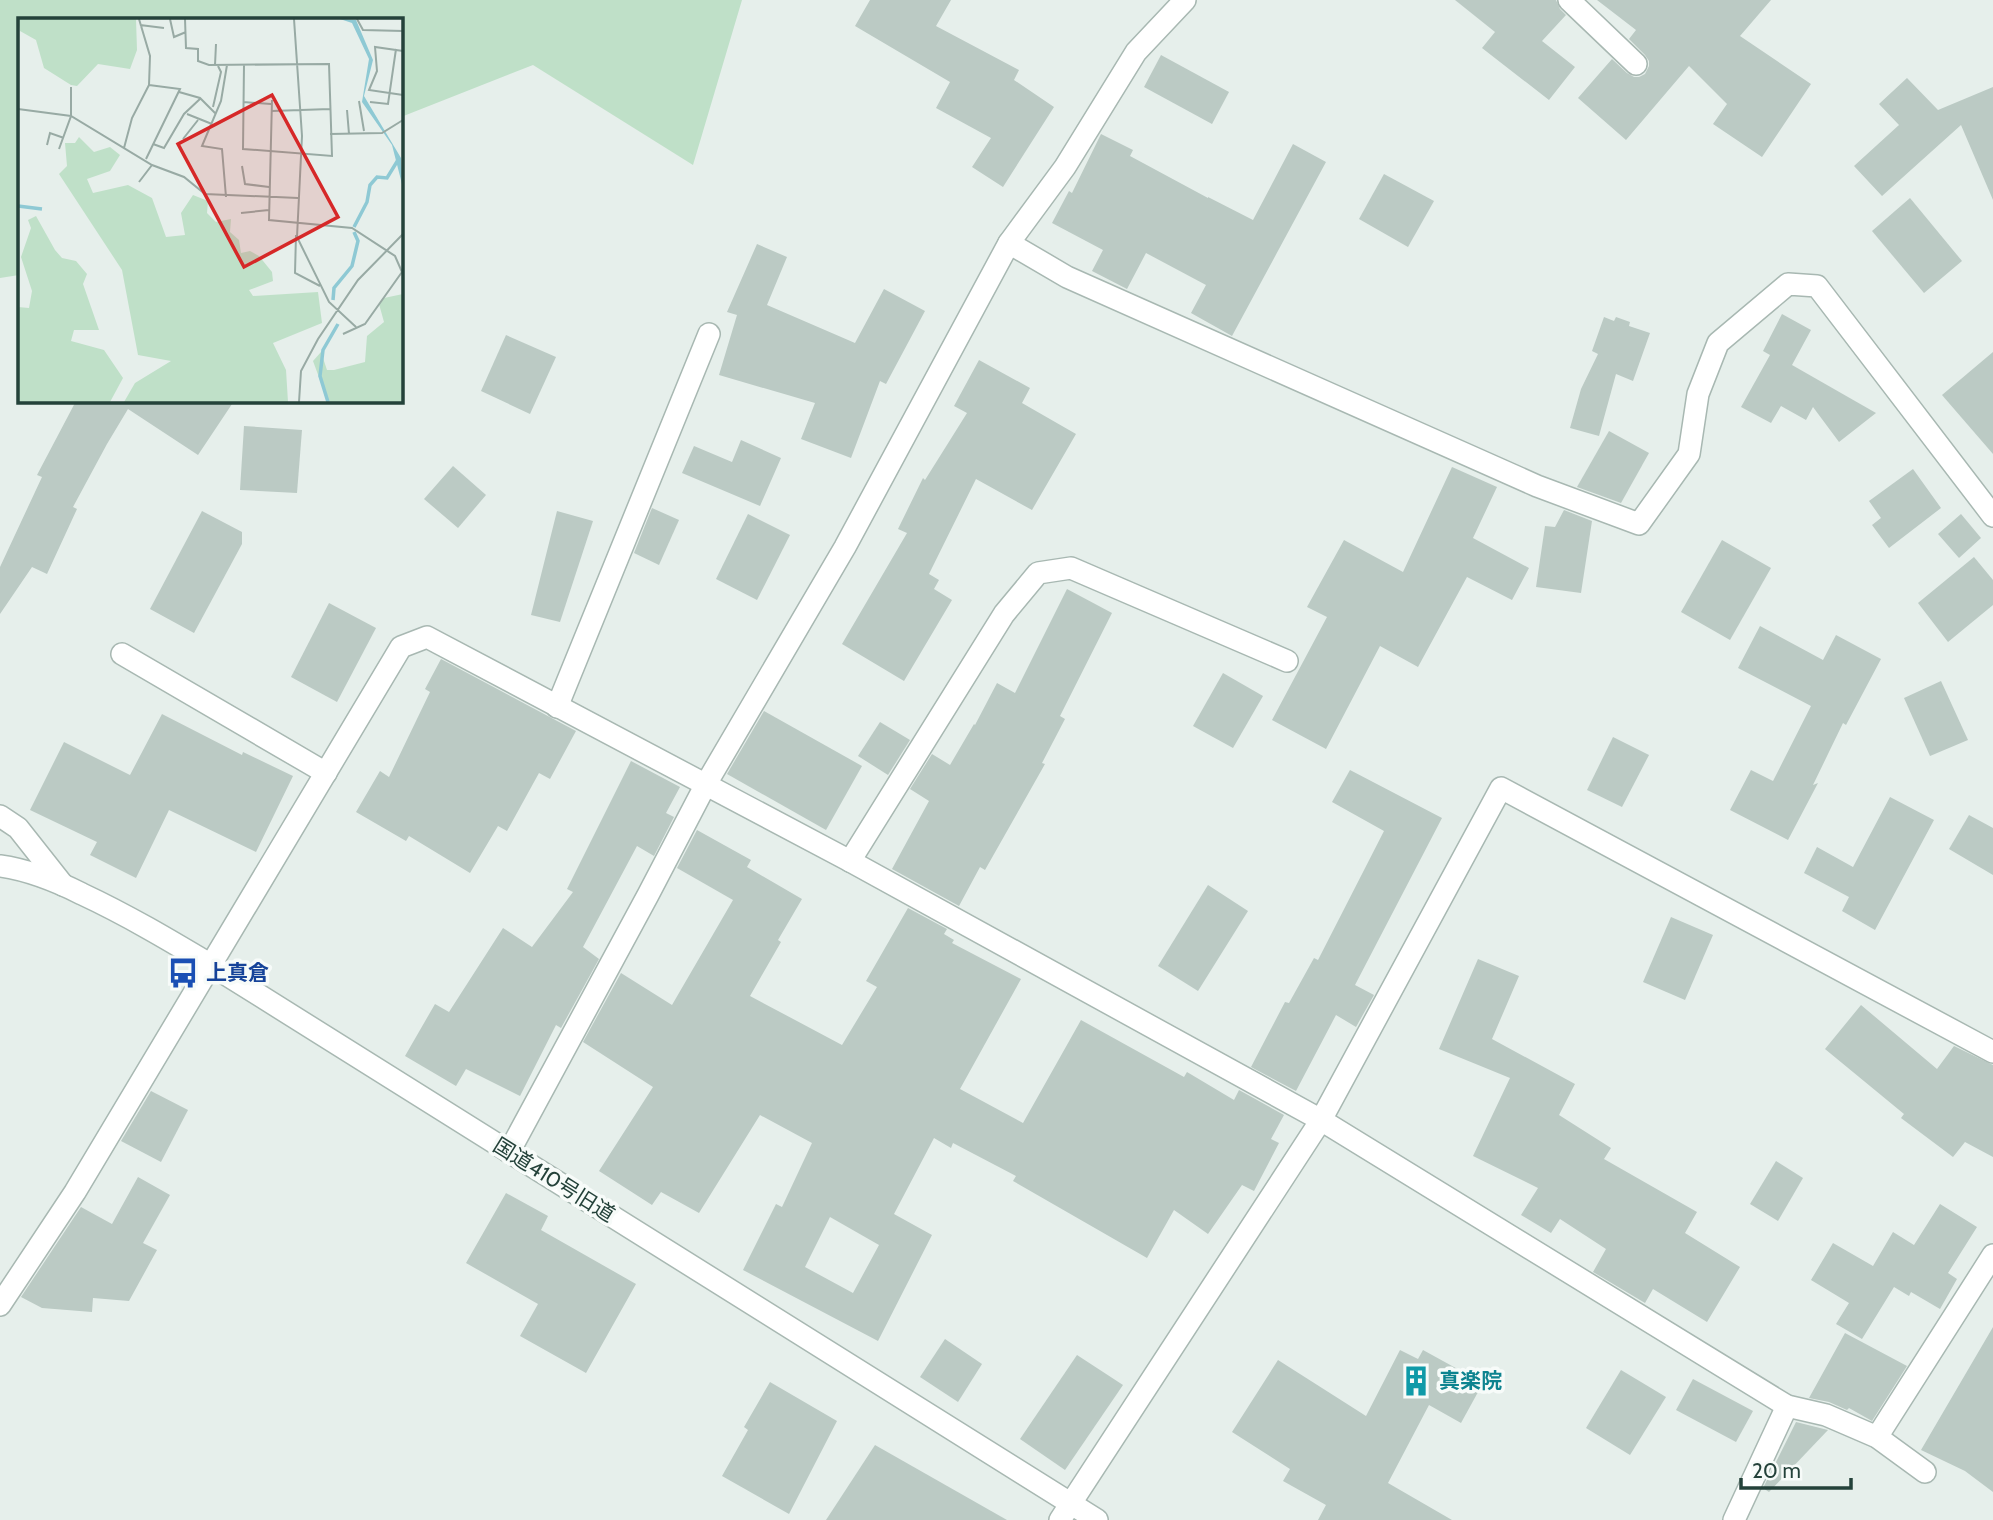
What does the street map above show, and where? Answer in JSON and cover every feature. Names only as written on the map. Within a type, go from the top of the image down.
[{"type":"street","points":[[509,1152],[706,784],[845,547],[1009,243],[1065,167],[1136,52],[1185,0]]},
{"type":"street","points":[[1569,0],[1636,64]]},
{"type":"street","points":[[1009,243],[1067,277],[1524,481],[1639,524],[1689,454],[1698,394],[1718,343],[1788,284],[1818,286],[1993,516]]},
{"type":"street","points":[[557,707],[709,334]]},
{"type":"street","points":[[850,861],[1004,614],[1038,573],[1071,568],[1287,660]]},
{"type":"street","points":[[0,1305],[75,1192],[401,647],[427,638],[850,861],[1321,1120],[1787,1406],[1826,1416],[1877,1437],[1925,1472]]},
{"type":"street","points":[[122,654],[326,773]]},
{"type":"street","points":[[1065,1512],[1321,1120],[1501,788],[1993,1052]]},
{"type":"street","points":[[0,816],[18,828],[62,885]]},
{"type":"street","name":"国道410号旧道","points":[[0,866],[23,869],[124,913],[509,1152],[1065,1512],[1097,1520]]},
{"type":"street","points":[[1877,1437],[1993,1255]]},
{"type":"street","points":[[1734,1520],[1787,1406]]},
{"type":"green space","points":[[0,0],[742,0],[693,165],[533,65],[402,117],[402,18],[18,18],[18,275],[0,278]]},
{"type":"building","points":[[870,0],[951,0],[936,26],[1019,70],[1014,80],[1054,107],[1003,187],[972,167],[991,138],[936,108],[950,82],[855,26]]},
{"type":"building","points":[[1455,0],[1556,0],[1566,15],[1542,41],[1575,67],[1549,100],[1482,48],[1495,32]]},
{"type":"building","points":[[1597,0],[1771,0],[1740,36],[1811,84],[1762,157],[1713,124],[1727,104],[1689,66],[1626,140],[1578,98],[1612,59],[1634,77],[1645,74],[1649,61],[1629,39],[1636,30]]},
{"type":"building","points":[[1161,55],[1229,92],[1212,124],[1144,87]]},
{"type":"building","points":[[1907,78],[1938,110],[1993,87],[1993,200],[1961,125],[1882,196],[1854,166],[1899,125],[1879,104]]},
{"type":"building","points":[[1101,134],[1133,150],[1130,156],[1253,220],[1293,144],[1326,162],[1232,336],[1191,313],[1206,285],[1146,253],[1127,289],[1092,271],[1103,250],[1052,223],[1069,191],[1072,193]]},
{"type":"building","points":[[1384,174],[1434,201],[1408,247],[1359,219]]},
{"type":"building","points":[[1910,198],[1962,261],[1924,293],[1872,231]]},
{"type":"building","points":[[757,244],[787,257],[767,305],[855,343],[884,289],[925,311],[886,384],[880,381],[851,458],[801,439],[815,403],[719,375],[737,315],[727,312]]},
{"type":"building","points":[[1782,314],[1811,330],[1792,365],[1876,413],[1839,442],[1813,407],[1806,420],[1781,406],[1771,423],[1741,407],[1770,355],[1763,351]]},
{"type":"building","points":[[1604,317],[1614,321],[1616,317],[1630,322],[1629,326],[1650,333],[1633,381],[1616,374],[1599,436],[1570,428],[1581,389],[1598,354],[1592,351]]},
{"type":"building","points":[[506,335],[556,357],[530,414],[481,391]]},
{"type":"building","points":[[1993,352],[1993,454],[1942,395]]},
{"type":"building","points":[[979,360],[1030,388],[1022,403],[1076,434],[1032,510],[976,479],[929,574],[939,580],[934,589],[952,600],[904,681],[842,644],[907,533],[898,529],[923,478],[925,480],[967,413],[954,406]]},
{"type":"building","points":[[75,402],[233,402],[198,455],[128,409],[73,507],[77,509],[47,574],[32,567],[0,614],[0,567],[42,477],[37,475]]},
{"type":"building","points":[[244,426],[302,430],[297,493],[240,490]]},
{"type":"building","points":[[1609,431],[1649,453],[1621,503],[1577,487]]},
{"type":"building","points":[[741,440],[781,458],[760,506],[682,473],[694,446],[732,462]]},
{"type":"building","points":[[453,466],[486,495],[458,528],[424,499]]},
{"type":"building","points":[[1452,467],[1497,487],[1473,538],[1529,568],[1512,600],[1467,577],[1418,667],[1380,646],[1326,749],[1272,720],[1327,617],[1307,607],[1344,540],[1403,572]]},
{"type":"building","points":[[1913,469],[1941,508],[1889,548],[1872,525],[1881,518],[1869,501]]},
{"type":"building","points":[[652,508],[679,520],[659,565],[634,553]]},
{"type":"building","points":[[1564,510],[1592,521],[1581,593],[1536,587],[1545,526],[1555,527]]},
{"type":"building","points":[[202,511],[242,532],[242,544],[194,633],[150,609]]},
{"type":"building","points":[[557,511],[593,521],[560,622],[531,615]]},
{"type":"building","points":[[748,514],[790,535],[757,600],[716,579]]},
{"type":"building","points":[[1961,514],[1981,538],[1959,558],[1938,534]]},
{"type":"building","points":[[1722,540],[1771,568],[1730,640],[1681,612]]},
{"type":"building","points":[[1974,557],[1993,580],[1993,605],[1948,642],[1918,603]]},
{"type":"building","points":[[1067,589],[1112,613],[1060,716],[1065,719],[1042,763],[1045,764],[985,870],[980,867],[959,906],[892,869],[929,801],[910,789],[932,754],[950,765],[997,683],[1015,693]]},
{"type":"building","points":[[329,603],[376,628],[337,702],[291,677]]},
{"type":"building","points":[[1760,626],[1823,660],[1836,635],[1881,659],[1846,725],[1843,723],[1813,785],[1818,783],[1788,840],[1730,810],[1751,770],[1773,781],[1811,706],[1738,668]]},
{"type":"building","points":[[441,659],[576,731],[550,779],[539,773],[507,831],[498,826],[470,873],[409,836],[406,841],[356,812],[380,771],[389,777],[430,692],[425,689]]},
{"type":"building","points":[[1223,673],[1263,696],[1233,748],[1193,726]]},
{"type":"building","points":[[1941,681],[1968,740],[1930,756],[1904,698]]},
{"type":"building","points":[[764,711],[862,766],[826,830],[727,774]]},
{"type":"building","points":[[162,714],[242,755],[243,752],[293,776],[256,852],[169,810],[136,878],[90,855],[97,842],[30,810],[64,742],[130,775]]},
{"type":"building","points":[[880,722],[910,740],[888,775],[858,756]]},
{"type":"building","points":[[1613,737],[1649,755],[1622,807],[1587,790]]},
{"type":"building","points":[[631,761],[680,787],[666,813],[674,817],[654,856],[637,846],[583,947],[599,959],[561,1028],[556,1025],[520,1096],[466,1069],[456,1086],[405,1056],[435,1004],[449,1012],[503,928],[532,947],[573,892],[567,889]]},
{"type":"building","points":[[1350,770],[1442,818],[1355,985],[1374,995],[1356,1027],[1336,1015],[1296,1091],[1251,1067],[1285,1002],[1289,1003],[1314,958],[1318,960],[1384,831],[1332,802]]},
{"type":"building","points":[[1890,797],[1934,820],[1875,930],[1842,911],[1849,897],[1804,873],[1817,847],[1853,867]]},
{"type":"building","points":[[1969,815],[1993,828],[1993,875],[1949,849]]},
{"type":"building","points":[[697,830],[751,860],[747,867],[802,899],[750,996],[842,1045],[877,987],[866,981],[908,908],[947,929],[944,934],[954,940],[952,943],[1021,979],[960,1089],[1023,1123],[1081,1020],[1184,1077],[1187,1072],[1234,1100],[1239,1090],[1284,1115],[1271,1139],[1279,1143],[1254,1191],[1242,1185],[1208,1234],[1174,1210],[1147,1258],[1013,1181],[1016,1176],[953,1143],[951,1148],[934,1138],[894,1214],[932,1235],[878,1341],[743,1270],[776,1204],[782,1207],[812,1143],[760,1115],[699,1213],[661,1192],[652,1205],[599,1171],[653,1087],[583,1042],[621,973],[672,1005],[733,900],[677,868]],"holes":[[[830,1217],[879,1245],[853,1293],[805,1267]]]},
{"type":"building","points":[[1208,885],[1248,911],[1198,991],[1158,966]]},
{"type":"building","points":[[1671,917],[1713,935],[1685,1000],[1643,982]]},
{"type":"building","points":[[1478,959],[1519,976],[1492,1039],[1575,1084],[1559,1115],[1611,1148],[1604,1159],[1697,1212],[1685,1233],[1740,1267],[1707,1322],[1653,1289],[1645,1303],[1593,1272],[1606,1249],[1560,1219],[1551,1233],[1521,1215],[1538,1188],[1473,1156],[1510,1078],[1439,1049]]},
{"type":"building","points":[[1861,1005],[1937,1069],[1954,1046],[1993,1065],[1993,1157],[1965,1142],[1953,1157],[1901,1118],[1904,1114],[1825,1049]]},
{"type":"building","points":[[151,1091],[188,1110],[161,1162],[121,1141]]},
{"type":"building","points":[[1776,1161],[1803,1178],[1778,1221],[1750,1204]]},
{"type":"building","points":[[138,1177],[170,1195],[143,1243],[157,1250],[129,1301],[93,1298],[92,1312],[42,1308],[21,1297],[81,1207],[112,1224]]},
{"type":"building","points":[[506,1193],[548,1216],[541,1230],[636,1284],[586,1373],[520,1336],[538,1304],[466,1263]]},
{"type":"building","points":[[1940,1204],[1977,1227],[1948,1273],[1957,1279],[1940,1309],[1911,1292],[1909,1296],[1894,1287],[1862,1339],[1836,1324],[1849,1303],[1811,1280],[1833,1243],[1873,1266],[1893,1232],[1914,1245]]},
{"type":"building","points":[[1993,1327],[1993,1492],[1965,1471],[1921,1450]]},
{"type":"building","points":[[1845,1333],[1907,1366],[1872,1421],[1849,1408],[1847,1410],[1829,1402],[1809,1398]]},
{"type":"building","points":[[945,1339],[982,1364],[958,1402],[920,1377]]},
{"type":"building","points":[[1400,1350],[1418,1359],[1423,1350],[1483,1383],[1461,1423],[1429,1405],[1388,1483],[1452,1520],[1318,1520],[1326,1505],[1283,1481],[1290,1469],[1232,1432],[1278,1360],[1366,1416]]},
{"type":"building","points":[[1077,1355],[1123,1385],[1065,1470],[1020,1439]]},
{"type":"building","points":[[1621,1370],[1666,1397],[1630,1455],[1586,1428]]},
{"type":"building","points":[[1693,1379],[1753,1411],[1736,1442],[1676,1410]]},
{"type":"building","points":[[770,1382],[837,1421],[789,1514],[722,1476],[748,1430],[744,1427]]},
{"type":"building","points":[[1796,1422],[1828,1430],[1769,1492],[1763,1488]]},
{"type":"building","points":[[875,1445],[1007,1520],[826,1520]]},
{"type":"place","name":"上真倉","points":[[183,973]]},
{"type":"place","name":"真楽院","points":[[1416,1381]]}]
